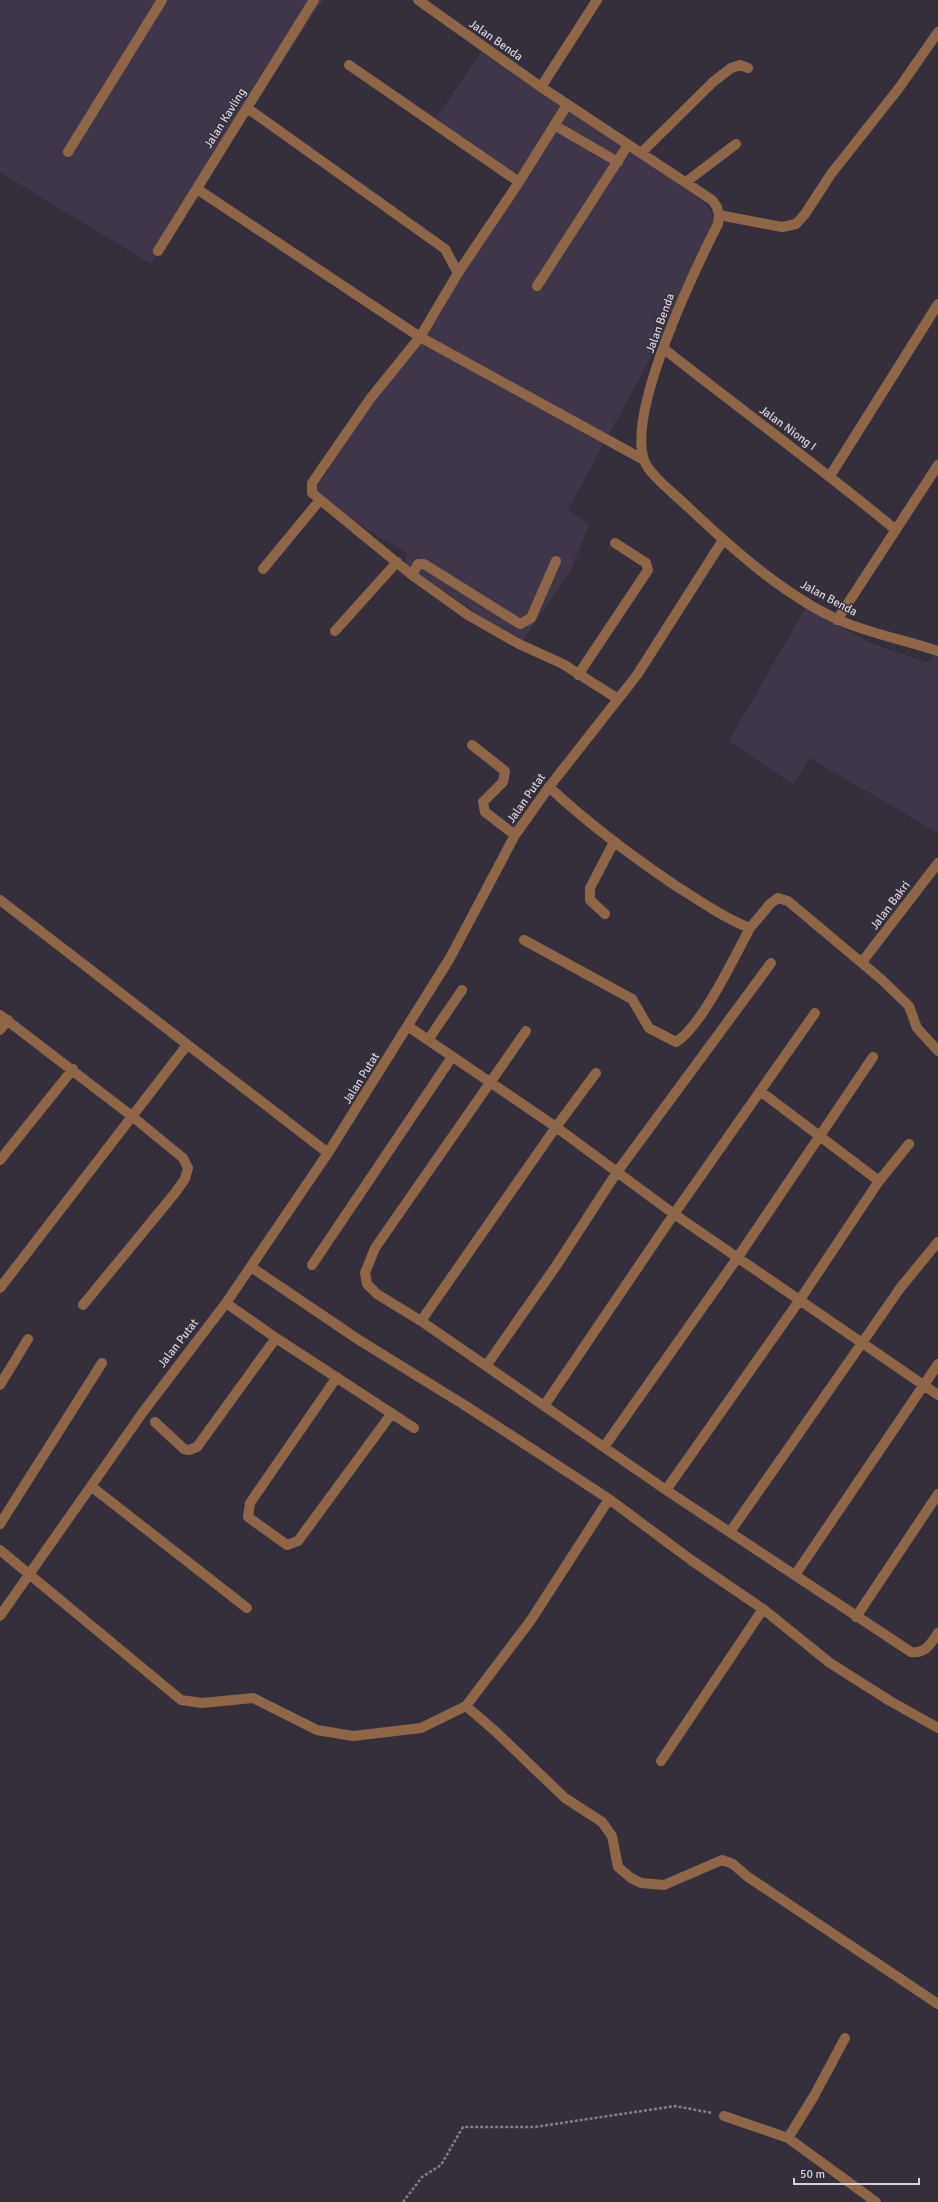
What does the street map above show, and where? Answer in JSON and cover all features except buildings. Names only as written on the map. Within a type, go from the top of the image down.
[{"type":"street","points":[[68,152],[162,0]]},
{"type":"street","name":"Jalan Kavling","points":[[158,251],[314,0]]},
{"type":"street","name":"Jalan Benda","points":[[418,0],[541,87],[686,182],[712,200],[717,207],[719,215],[718,224],[690,278],[664,348],[648,400],[643,426],[644,460],[656,476],[723,540],[783,588],[837,620],[862,629],[938,651]]},
{"type":"street","points":[[541,87],[597,0]]},
{"type":"street","points":[[719,215],[782,227],[796,224],[805,214],[831,174],[899,88],[938,32]]},
{"type":"street","points":[[349,64],[519,182]]},
{"type":"street","points":[[641,152],[713,82],[730,68],[740,65],[748,68]]},
{"type":"street","points":[[567,104],[519,182],[458,273],[420,337],[370,399],[312,483],[312,493],[412,575],[468,615],[519,644],[563,664],[578,675],[618,699]]},
{"type":"street","points":[[246,108],[445,249],[458,273]]},
{"type":"street","points":[[554,125],[618,162]]},
{"type":"street","points":[[686,182],[736,144]]},
{"type":"street","points":[[537,286],[628,145]]},
{"type":"street","points":[[197,188],[420,337],[644,460]]},
{"type":"street","points":[[830,476],[938,304]]},
{"type":"street","name":"Jalan Niong I","points":[[664,348],[753,420],[830,476],[896,530]]},
{"type":"street","points":[[837,620],[938,465]]},
{"type":"street","points":[[263,569],[320,500]]},
{"type":"street","name":"Jalan Putat","points":[[0,1616],[29,1573],[92,1488],[143,1412],[226,1303],[328,1153],[409,1027],[450,958],[515,835],[549,787],[637,675],[723,540]]},
{"type":"street","points":[[578,675],[648,570],[646,563],[615,543]]},
{"type":"street","points":[[412,575],[418,564],[424,564],[520,624],[531,618],[556,561]]},
{"type":"street","points":[[335,631],[397,562]]},
{"type":"street","points":[[472,745],[505,771],[503,782],[483,802],[483,807],[485,812],[515,835]]},
{"type":"street","points":[[549,787],[588,823],[614,842],[698,900],[750,928]]},
{"type":"street","points":[[605,914],[590,900],[590,888],[614,842]]},
{"type":"street","name":"Jalan Bakri","points":[[862,962],[938,863]]},
{"type":"street","points":[[524,940],[632,999],[649,1028],[676,1042],[682,1038],[700,1016],[750,928],[770,904],[778,898],[788,901],[862,962],[909,1006],[917,1028],[938,1051]]},
{"type":"street","points":[[1,903],[328,1153]]},
{"type":"street","points":[[486,1366],[556,1266],[617,1172],[771,963]]},
{"type":"street","points":[[428,1040],[462,990]]},
{"type":"street","points":[[544,1406],[674,1214],[814,1013]]},
{"type":"street","points":[[0,1030],[4,1018],[133,1116],[183,1158],[188,1168],[185,1180],[83,1306]]},
{"type":"street","points":[[409,1027],[556,1127],[674,1214],[938,1395]]},
{"type":"street","points":[[526,1031],[375,1248],[364,1273],[367,1284],[377,1294],[421,1321],[666,1490],[911,1652],[918,1653],[925,1650],[938,1634]]},
{"type":"street","points":[[0,1288],[187,1045]]},
{"type":"street","points":[[312,1265],[452,1057]]},
{"type":"street","points":[[604,1448],[738,1257],[873,1057]]},
{"type":"street","points":[[0,1160],[73,1069]]},
{"type":"street","points":[[421,1321],[556,1127],[596,1073]]},
{"type":"street","points":[[760,1091],[879,1181]]},
{"type":"street","points":[[666,1490],[800,1301],[879,1181],[909,1144]]},
{"type":"street","points":[[730,1532],[901,1287],[938,1242]]},
{"type":"street","points":[[251,1267],[359,1340],[466,1406],[609,1498],[691,1560],[763,1609],[830,1663],[890,1701],[938,1728]]},
{"type":"street","points":[[226,1303],[276,1338],[414,1428]]},
{"type":"street","points":[[154,1422],[184,1449],[189,1450],[197,1447],[276,1338]]},
{"type":"street","points":[[0,1385],[28,1339]]},
{"type":"street","points":[[0,1524],[102,1363]]},
{"type":"street","points":[[794,1575],[938,1364]]},
{"type":"street","points":[[337,1377],[250,1504],[248,1518],[287,1545],[298,1541],[392,1413]]},
{"type":"street","points":[[92,1488],[247,1608]]},
{"type":"street","points":[[856,1617],[938,1494]]},
{"type":"street","points":[[0,1550],[181,1700],[202,1703],[253,1698],[317,1730],[353,1736],[421,1728],[466,1706],[531,1620],[609,1498]]},
{"type":"street","points":[[661,1761],[763,1609]]},
{"type":"street","points":[[466,1706],[496,1731],[565,1798],[602,1822],[612,1836],[618,1867],[630,1878],[641,1883],[664,1885],[722,1860],[734,1864],[748,1877],[938,2004]]},
{"type":"street","points":[[788,2138],[814,2096],[845,2038]]},
{"type":"street","points":[[724,2116],[788,2138],[876,2202]]},
{"type":"path","points":[[403,2202],[422,2177],[441,2165],[463,2127],[535,2127],[675,2106],[724,2116]]},
{"type":"shaded area","points":[[0,0],[323,0],[151,264],[0,172]]},
{"type":"shaded area","points":[[485,46],[705,203],[718,224],[674,315],[568,510],[589,524],[570,572],[521,643],[405,565],[407,553],[311,496],[516,178],[436,118]]},
{"type":"shaded area","points":[[806,607],[870,643],[929,663],[938,648],[938,833],[810,758],[793,784],[729,741]]}]
